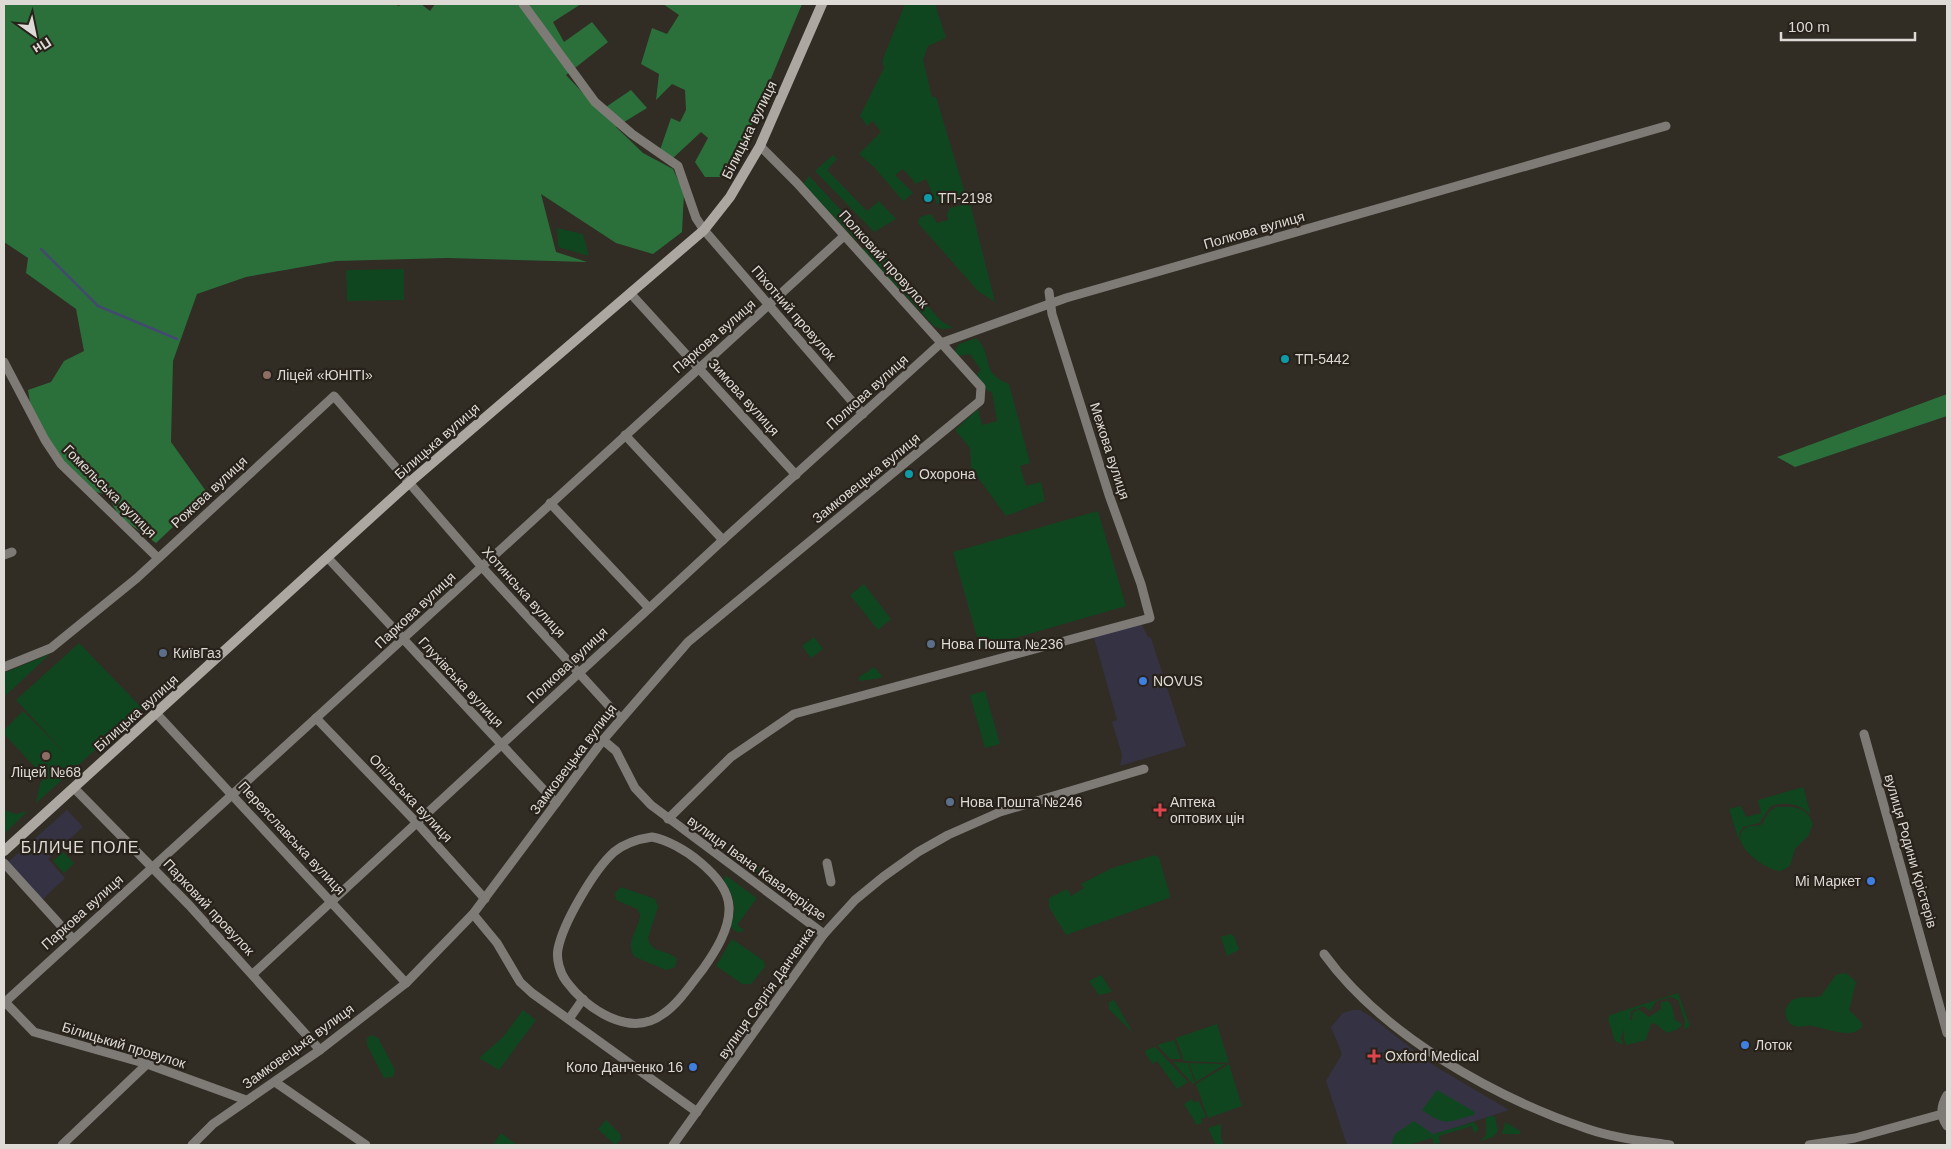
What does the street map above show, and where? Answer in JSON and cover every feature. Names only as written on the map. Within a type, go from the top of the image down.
[{"type":"main road","name":"Білицька вулиця","points":[[4,851],[410,482],[704,230],[730,198],[760,146],[822,4]]},
{"type":"street","name":"Піхотний провулок","points":[[523,4],[595,102],[632,134],[678,166],[696,218],[704,230],[863,414]]},
{"type":"street","name":"Полкова вулиця","points":[[253,974],[500,744],[941,343],[1075,295],[1666,126]]},
{"type":"street","name":"Полковий провулок","points":[[760,146],[981,387],[982,394]]},
{"type":"street","name":"Паркова вулиця","points":[[4,1002],[152,866],[233,796],[550,503],[844,236]]},
{"type":"street","name":"Межова вулиця","points":[[1049,292],[1109,495],[1141,584],[1150,618]]},
{"type":"street","name":"Зимова вулиця","points":[[631,294],[796,475]]},
{"type":"street","name":"Гомельська вулиця","points":[[4,362],[45,440],[61,464],[158,558]]},
{"type":"street","name":"Замковецька вулиця","points":[[192,1145],[213,1124],[320,1050],[406,983],[473,914],[620,718],[688,642],[974,408],[980,401],[982,394]]},
{"type":"street","name":"Рожева вулиця","points":[[4,667],[51,648],[137,578],[334,396],[410,482]]},
{"type":"street","points":[[625,435],[723,540]]},
{"type":"street","name":"Хотинська вулиця","points":[[410,482],[482,566],[620,718]]},
{"type":"street","points":[[550,503],[649,608]]},
{"type":"street","name":"Глухівська вулиця","points":[[327,557],[556,803]]},
{"type":"street","name":"вулиця Івана Кавалерідзе","points":[[824,934],[668,819],[731,757],[794,714],[1150,618]]},
{"type":"street","name":"Переяславська вулиця","points":[[156,713],[406,983]]},
{"type":"street","name":"Опільська вулиця","points":[[316,718],[416,822],[485,899]]},
{"type":"street","name":"вулиця Родини Крістерів","points":[[1864,734],[1947,1033]]},
{"type":"street","points":[[603,740],[616,751],[635,788],[668,819]]},
{"type":"street","name":"вулиця Сергія Данченка","points":[[672,1145],[824,934],[855,900],[883,877],[918,852],[948,835],[1000,812],[1144,769]]},
{"type":"street","name":"Парковий провулок","points":[[74,788],[152,866],[253,974],[320,1050]]},
{"type":"street","points":[[652,837],[663,839],[714,874],[726,892],[729,906],[728,917],[713,954],[673,1006],[658,1018],[647,1022],[635,1023],[617,1021],[601,1013],[582,999],[564,978],[558,964],[557,950],[580,897],[614,853],[638,839],[652,837]]},
{"type":"street","points":[[714,874],[725,861]]},
{"type":"street","points":[[4,863],[73,939]]},
{"type":"street","points":[[827,863],[831,882]]},
{"type":"street","points":[[473,914],[497,943],[520,982],[569,1020],[697,1112]]},
{"type":"street","points":[[1324,954],[1349,986],[1370,1006],[1431,1051],[1486,1084],[1551,1115],[1588,1129],[1670,1145]]},
{"type":"street","points":[[569,1020],[582,999]]},
{"type":"street","name":"Білицький провулок","points":[[4,1002],[34,1032],[147,1064],[246,1100]]},
{"type":"street","points":[[62,1145],[147,1064]]},
{"type":"street","points":[[275,1082],[366,1145]]},
{"type":"street","points":[[1947,1095],[1942,1105],[1942,1114],[1947,1126]]},
{"type":"street","points":[[1809,1145],[1855,1138],[1942,1114]]},
{"type":"shaded area","points":[[1140,622],[1148,637],[1151,638],[1186,746],[1120,766],[1122,755],[1112,722],[1117,720],[1093,634]]},
{"type":"shaded area","points":[[67,810],[83,827],[48,859],[65,878],[41,901],[7,863]]},
{"type":"shaded area","points":[[1360,1010],[1370,1016],[1433,1065],[1509,1110],[1402,1145],[1347,1145],[1326,1081],[1342,1054],[1331,1027],[1343,1013]]},
{"type":"green space","points":[[4,4],[394,4],[399,6],[401,4],[421,4],[430,11],[435,4],[581,4],[553,22],[564,42],[592,22],[608,42],[566,75],[600,111],[631,90],[647,108],[616,127],[643,153],[673,169],[684,193],[682,232],[653,254],[616,243],[541,194],[556,252],[587,262],[447,258],[336,261],[246,277],[197,294],[173,361],[171,442],[208,494],[156,543],[120,517],[107,495],[89,490],[63,462],[31,409],[28,390],[51,382],[64,361],[84,351],[76,309],[26,273],[28,258],[4,242]]},
{"type":"green space","points":[[663,4],[802,4],[740,153],[723,177],[705,177],[695,162],[708,138],[701,132],[672,159],[660,150],[671,118],[680,122],[686,110],[685,90],[672,84],[656,100],[659,74],[641,64],[652,28],[667,34],[679,15]]},
{"type":"green space","points":[[905,4],[935,4],[946,38],[928,46],[923,60],[932,97],[936,97],[965,193],[963,197],[937,204],[926,179],[916,184],[903,169],[895,175],[913,193],[903,201],[874,167],[859,154],[881,132],[873,121],[867,126],[860,116],[884,68],[882,61]]},
{"type":"green space","points":[[833,155],[837,159],[827,170],[867,211],[879,201],[896,219],[874,232],[815,171]]},
{"type":"green space","points":[[809,176],[865,236],[857,241],[803,184]]},
{"type":"green space","points":[[970,203],[995,302],[978,291],[918,223],[920,217],[931,214],[937,223],[948,220],[947,214],[950,208]]},
{"type":"green space","points":[[557,228],[583,234],[589,256],[558,247]]},
{"type":"green space","points":[[872,242],[941,321],[953,328],[942,329],[934,326],[862,249]]},
{"type":"green space","points":[[404,269],[404,300],[347,301],[346,270]]},
{"type":"green space","points":[[976,338],[985,350],[990,369],[1000,380],[1009,384],[1030,463],[1020,466],[1026,486],[1041,482],[1045,501],[1006,516],[971,468],[970,448],[955,430],[978,409],[982,425],[997,421],[992,392],[988,391],[978,378],[977,374],[981,370],[970,354],[958,356],[955,350],[959,344]]},
{"type":"green space","points":[[1947,394],[1947,416],[1795,467],[1777,457]]},
{"type":"green space","points":[[1098,511],[1126,606],[980,648],[953,552]]},
{"type":"green space","points":[[864,584],[891,619],[878,630],[850,595]]},
{"type":"green space","points":[[814,637],[823,649],[811,658],[802,646]]},
{"type":"green space","name":"Ліцей №68","points":[[79,643],[142,708],[36,803],[40,783],[45,778],[4,734],[4,730],[23,711],[68,756],[16,700]]},
{"type":"green space","points":[[50,654],[4,697],[4,673]]},
{"type":"green space","points":[[874,667],[882,676],[881,678],[860,681],[858,678]]},
{"type":"green space","points":[[985,691],[1000,744],[985,748],[970,695]]},
{"type":"green space","points":[[1803,787],[1811,815],[1802,808],[1792,804],[1776,804],[1771,806],[1759,823],[1743,827],[1739,834],[1739,841],[1729,809],[1741,806],[1746,817],[1761,813],[1758,800]]},
{"type":"green space","points":[[1776,807],[1793,807],[1803,810],[1813,824],[1809,835],[1795,849],[1790,866],[1781,871],[1774,870],[1757,861],[1743,847],[1740,839],[1741,833],[1747,827],[1762,824],[1769,812]]},
{"type":"green space","points":[[4,810],[16,814],[28,811],[4,834]]},
{"type":"green space","points":[[63,852],[74,863],[64,873],[53,861]]},
{"type":"green space","points":[[1155,855],[1159,858],[1170,895],[1169,898],[1066,935],[1049,907],[1049,898],[1067,889],[1071,896],[1084,888],[1081,884],[1112,868]]},
{"type":"green space","points":[[762,867],[766,870],[771,884],[753,870]]},
{"type":"green space","points":[[725,875],[757,898],[737,925],[744,930],[738,933],[730,926],[734,914],[734,903],[724,881]]},
{"type":"green space","points":[[621,887],[655,899],[658,907],[648,938],[653,947],[677,959],[675,967],[666,970],[635,957],[632,952],[631,941],[638,925],[640,914],[637,909],[616,900],[615,893]]},
{"type":"green space","points":[[1230,934],[1234,936],[1239,950],[1227,956],[1221,937]]},
{"type":"green space","points":[[732,939],[764,961],[765,967],[751,984],[742,984],[716,966]]},
{"type":"green space","points":[[1843,973],[1849,975],[1856,982],[1849,1010],[1862,1023],[1862,1027],[1852,1033],[1845,1033],[1812,1026],[1797,1027],[1789,1022],[1785,1012],[1791,1001],[1821,996],[1836,975]]},
{"type":"green space","points":[[1101,975],[1112,992],[1099,995],[1089,981]]},
{"type":"green space","points":[[1678,993],[1690,1026],[1684,1029],[1685,1021],[1678,1000],[1671,997],[1656,1001],[1650,1011],[1644,1006],[1631,1011],[1630,1020],[1632,1020],[1633,1013],[1638,1009],[1649,1017],[1661,1009],[1661,1002],[1667,1001],[1671,1004],[1675,1020],[1682,1024],[1678,1029],[1667,1033],[1654,1023],[1651,1024],[1646,1040],[1627,1045],[1624,1040],[1624,1030],[1621,1037],[1623,1045],[1615,1041],[1608,1019],[1610,1015]]},
{"type":"green space","points":[[1114,1000],[1133,1033],[1109,1009],[1109,1002]]},
{"type":"green space","points":[[523,1010],[536,1020],[499,1070],[479,1058],[503,1037]]},
{"type":"green space","points":[[1217,1024],[1229,1063],[1184,1061],[1176,1038]]},
{"type":"green space","points":[[372,1035],[378,1038],[395,1070],[393,1077],[385,1078],[383,1076],[367,1045],[367,1038]]},
{"type":"green space","points":[[1174,1040],[1181,1059],[1170,1059],[1157,1045]]},
{"type":"green space","points":[[1155,1047],[1188,1082],[1177,1089],[1157,1061],[1153,1064],[1145,1053],[1146,1050]]},
{"type":"green space","points":[[1173,1062],[1188,1063],[1195,1083],[1193,1084]]},
{"type":"green space","points":[[1189,1063],[1225,1064],[1196,1082]]},
{"type":"green space","points":[[1229,1064],[1242,1106],[1208,1118],[1196,1084]]},
{"type":"green space","points":[[1437,1090],[1475,1112],[1474,1115],[1447,1122],[1436,1119],[1422,1110]]},
{"type":"green space","points":[[1192,1099],[1193,1102],[1199,1101],[1206,1117],[1201,1119],[1202,1123],[1197,1125],[1184,1104]]},
{"type":"green space","points":[[1490,1116],[1495,1117],[1498,1131],[1493,1137],[1481,1141],[1486,1135],[1486,1118]]},
{"type":"green space","points":[[606,1120],[620,1134],[621,1139],[615,1145],[598,1129]]},
{"type":"green space","points":[[1414,1121],[1433,1134],[1474,1122],[1479,1129],[1474,1133],[1472,1126],[1439,1136],[1440,1143],[1434,1144],[1432,1138],[1408,1145],[1391,1145],[1395,1134]]},
{"type":"green space","points":[[1505,1122],[1520,1131],[1520,1134],[1502,1134]]},
{"type":"green space","points":[[1221,1124],[1221,1138],[1224,1145],[1216,1145],[1208,1128]]},
{"type":"green space","points":[[501,1133],[517,1145],[497,1145],[494,1143]]},
{"type":"waterway","points":[[41,249],[98,306],[177,339]]},
{"type":"place","name":"ТП-2198","points":[[928,198]]},
{"type":"place","name":"ТП-5442","points":[[1285,359]]},
{"type":"place","name":"Ліцей «ЮНІТІ»","points":[[267,375]]},
{"type":"place","name":"Охорона","points":[[909,474]]},
{"type":"place","name":"Нова Пошта №236","points":[[931,644]]},
{"type":"place","name":"КиївГаз","points":[[163,653]]},
{"type":"place","name":"NOVUS","points":[[1143,681]]},
{"type":"place","name":"Ліцей №68","points":[[46,756]]},
{"type":"place","name":"Нова Пошта №246","points":[[950,802]]},
{"type":"place","name":"Аптека оптових цін","points":[[1160,810]]},
{"type":"place","name":"Мі Маркет","points":[[1871,881]]},
{"type":"place","name":"Лоток","points":[[1745,1045]]},
{"type":"place","name":"Oxford Medical","points":[[1374,1056]]},
{"type":"place","name":"Коло Данченко 16","points":[[693,1067]]},
{"type":"district","name":"БІЛИЧЕ ПОЛЕ","points":[[80,847]]}]
